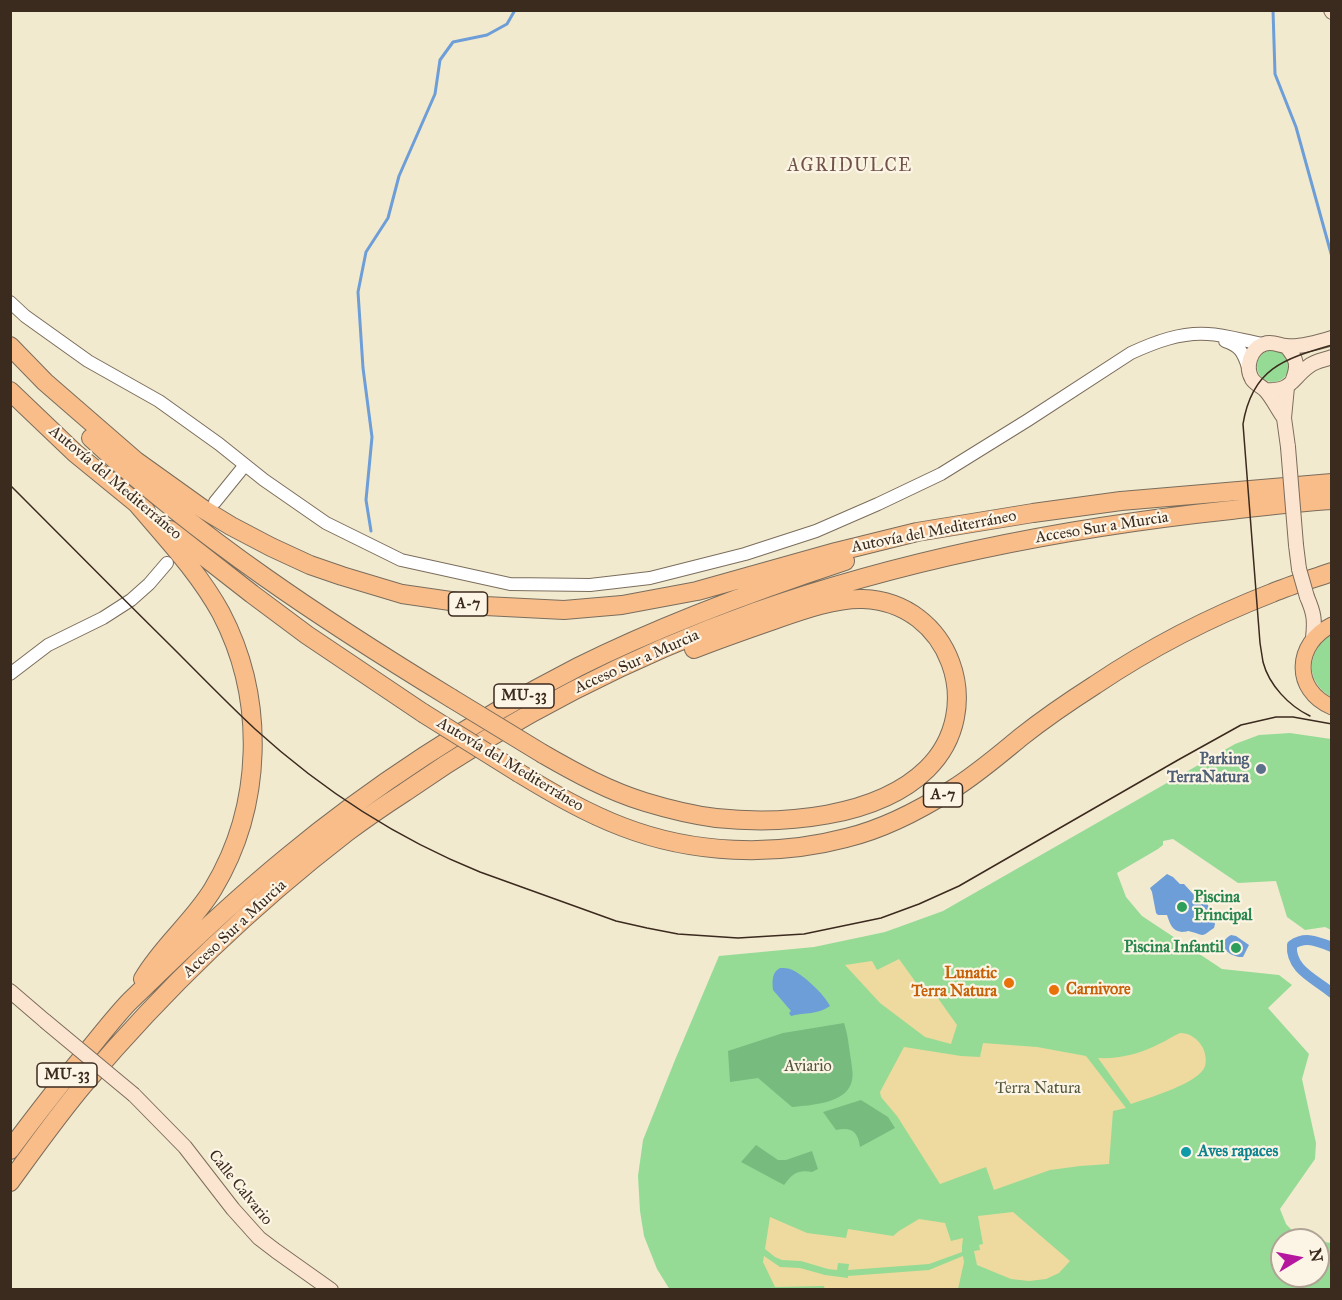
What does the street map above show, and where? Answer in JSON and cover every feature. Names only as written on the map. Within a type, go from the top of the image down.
[{"type":"highway","name":"Autovía del Mediterráneo","points":[[10,346],[45,382],[153,474],[203,509],[271,547],[310,565],[402,594],[485,606],[564,610],[622,605],[697,591],[917,532],[1121,501],[1332,483]]},
{"type":"highway","points":[[10,359],[115,461],[234,556],[451,699],[543,754],[625,796],[662,807],[716,818],[750,819],[778,819],[827,814],[877,801],[915,780],[935,760],[943,748],[955,722],[956,681],[942,645],[934,633],[915,616],[877,600],[861,598],[846,600],[800,611],[661,662],[594,691],[447,763]]},
{"type":"highway","name":"Autovía del Mediterráneo","points":[[10,391],[75,453],[252,594],[307,635],[423,713],[558,797],[624,828],[695,846],[732,850],[796,847],[847,838],[898,820],[954,789],[1045,719],[1098,683],[1158,647],[1242,605],[1332,572]]},
{"type":"highway","name":"Acceso Sur a Murcia","points":[[10,1182],[84,1085],[166,993],[211,948],[280,887],[350,830],[447,763],[534,711],[656,652],[754,613],[869,576],[1000,545],[1133,521],[1332,500]]},
{"type":"highway","points":[[128,1003],[152,964],[195,915],[213,889],[226,864],[244,817],[252,776],[253,753],[248,689],[230,632],[199,578],[138,505]]},
{"type":"highway","name":"Acceso Sur a Murcia","points":[[10,1150],[70,1072],[128,1003],[236,901],[315,835],[434,750],[528,694],[581,666],[696,615],[796,577],[890,547],[994,520]]},
{"type":"main road","points":[[1332,338],[1286,346],[1275,342],[1263,344],[1255,350],[1248,367],[1256,385],[1265,390],[1277,391],[1290,384],[1310,364],[1332,357]]},
{"type":"main road","points":[[1286,346],[1295,357],[1297,371],[1290,384],[1284,418],[1299,569],[1313,611],[1315,621],[1313,638]]},
{"type":"main road","points":[[1265,390],[1284,418]]},
{"type":"main road","points":[[1313,611],[1321,618],[1332,620]]},
{"type":"main road","points":[[1332,625],[1321,630],[1313,638],[1304,659],[1304,676],[1312,692],[1318,699],[1332,707]]},
{"type":"main road","name":"Calle Calvario","points":[[10,991],[134,1095],[185,1147],[233,1209],[259,1238],[331,1290]]},
{"type":"street","points":[[10,302],[25,316],[88,361],[159,401],[326,523],[401,560],[510,584],[590,585],[650,578],[746,555],[816,531],[941,474],[1131,353],[1147,346],[1176,337],[1207,334],[1263,344]]},
{"type":"street","points":[[1207,334],[1235,344],[1244,355],[1248,367]]},
{"type":"street","points":[[214,502],[244,465]]},
{"type":"street","points":[[10,674],[48,645],[103,618],[139,594],[167,563]]},
{"type":"green space","points":[[1273,350],[1284,355],[1289,366],[1284,377],[1273,382],[1262,377],[1257,366],[1262,355]]},
{"type":"green space","points":[[1330,635],[1331,697],[1316,683],[1312,667],[1316,650]]},
{"type":"green space","name":"Terra Natura","points":[[1290,733],[1331,739],[1331,930],[1325,927],[1305,930],[1287,917],[1276,881],[1238,883],[1173,839],[1163,841],[1163,845],[1158,849],[1117,873],[1126,897],[1142,916],[1222,969],[1279,975],[1292,985],[1268,1008],[1309,1054],[1302,1079],[1316,1143],[1315,1159],[1280,1209],[1290,1228],[1270,1228],[1270,1288],[1330,1288],[1330,1243],[1331,1289],[670,1290],[657,1269],[644,1236],[638,1176],[643,1140],[719,956],[814,947],[885,932],[943,911],[1235,744],[1259,735]]},
{"type":"green space","name":"Aviario","points":[[844,1023],[852,1078],[847,1091],[834,1100],[792,1107],[758,1078],[730,1082],[728,1051],[783,1033]]},
{"type":"green space","points":[[861,1100],[888,1117],[895,1128],[860,1147],[858,1137],[853,1131],[836,1130],[823,1112]]},
{"type":"green space","points":[[756,1145],[778,1160],[786,1160],[812,1151],[818,1169],[812,1172],[796,1173],[784,1185],[741,1162]]},
{"type":"sand","points":[[899,959],[925,995],[935,994],[957,1025],[951,1044],[925,1037],[880,1003],[845,965],[872,961],[877,970]]},
{"type":"sand","points":[[1180,1033],[1193,1037],[1203,1048],[1206,1061],[1201,1072],[1184,1084],[1131,1104],[1098,1058],[1122,1057],[1137,1053]]},
{"type":"sand","points":[[983,1043],[1037,1047],[1086,1056],[1126,1108],[1113,1111],[1109,1164],[1050,1170],[994,1190],[986,1167],[940,1184],[897,1116],[881,1097],[880,1092],[904,1047],[980,1057]]},
{"type":"sand","points":[[1013,1212],[1070,1261],[1059,1273],[1046,1279],[1029,1281],[1011,1279],[977,1265],[974,1251],[980,1250],[979,1245],[983,1244],[978,1216]]},
{"type":"sand","points":[[770,1217],[807,1233],[846,1238],[848,1229],[893,1236],[919,1219],[945,1223],[951,1241],[963,1238],[962,1252],[929,1264],[848,1270],[849,1264],[838,1263],[837,1270],[828,1269],[801,1261],[782,1260],[765,1249]]},
{"type":"sand","points":[[764,1256],[780,1267],[800,1268],[848,1278],[848,1276],[929,1270],[963,1256],[964,1262],[958,1289],[825,1290],[824,1286],[775,1287],[763,1262]]},
{"type":"water","name":"Piscina Principal","points":[[1167,874],[1180,884],[1184,884],[1195,896],[1206,900],[1215,924],[1214,928],[1202,935],[1188,931],[1182,932],[1172,927],[1167,915],[1156,913],[1150,888]]},
{"type":"water","name":"Piscina Infantil","points":[[1231,935],[1249,945],[1243,957],[1229,953],[1224,947],[1226,939]]},
{"type":"water","points":[[780,968],[795,971],[801,975],[830,1006],[816,1012],[791,1016],[789,1013],[791,1011],[773,990],[774,974]]},
{"type":"waterway","points":[[371,531],[366,500],[372,437],[363,368],[358,292],[366,252],[388,218],[399,176],[435,94],[440,60],[453,42],[487,35],[507,24],[515,10]]},
{"type":"waterway","points":[[1273,10],[1275,74],[1296,127],[1332,257]]},
{"type":"waterway","points":[[1332,947],[1306,940],[1292,945],[1295,961],[1305,973],[1332,993]]},
{"type":"tram line","points":[[1310,716],[1295,707],[1281,694],[1270,679],[1263,662],[1243,424],[1247,405],[1254,390],[1272,369],[1299,356],[1332,345]]},
{"type":"tram line","points":[[10,485],[245,719],[306,772],[362,811],[449,859],[480,872],[616,921],[678,934],[738,938],[804,934],[881,918],[959,886],[1241,725],[1276,717],[1293,717],[1332,724]]},
{"type":"place","name":"Parking TerraNatura","points":[[1261,769]]},
{"type":"place","name":"Piscina Principal","points":[[1182,907]]},
{"type":"place","name":"Piscina Infantil","points":[[1236,948]]},
{"type":"place","name":"Lunatic Terra Natura","points":[[1009,983]]},
{"type":"place","name":"Carnivore","points":[[1054,990]]},
{"type":"place","name":"Aves rapaces","points":[[1186,1152]]},
{"type":"district","name":"AGRIDULCE","points":[[850,167]]}]
